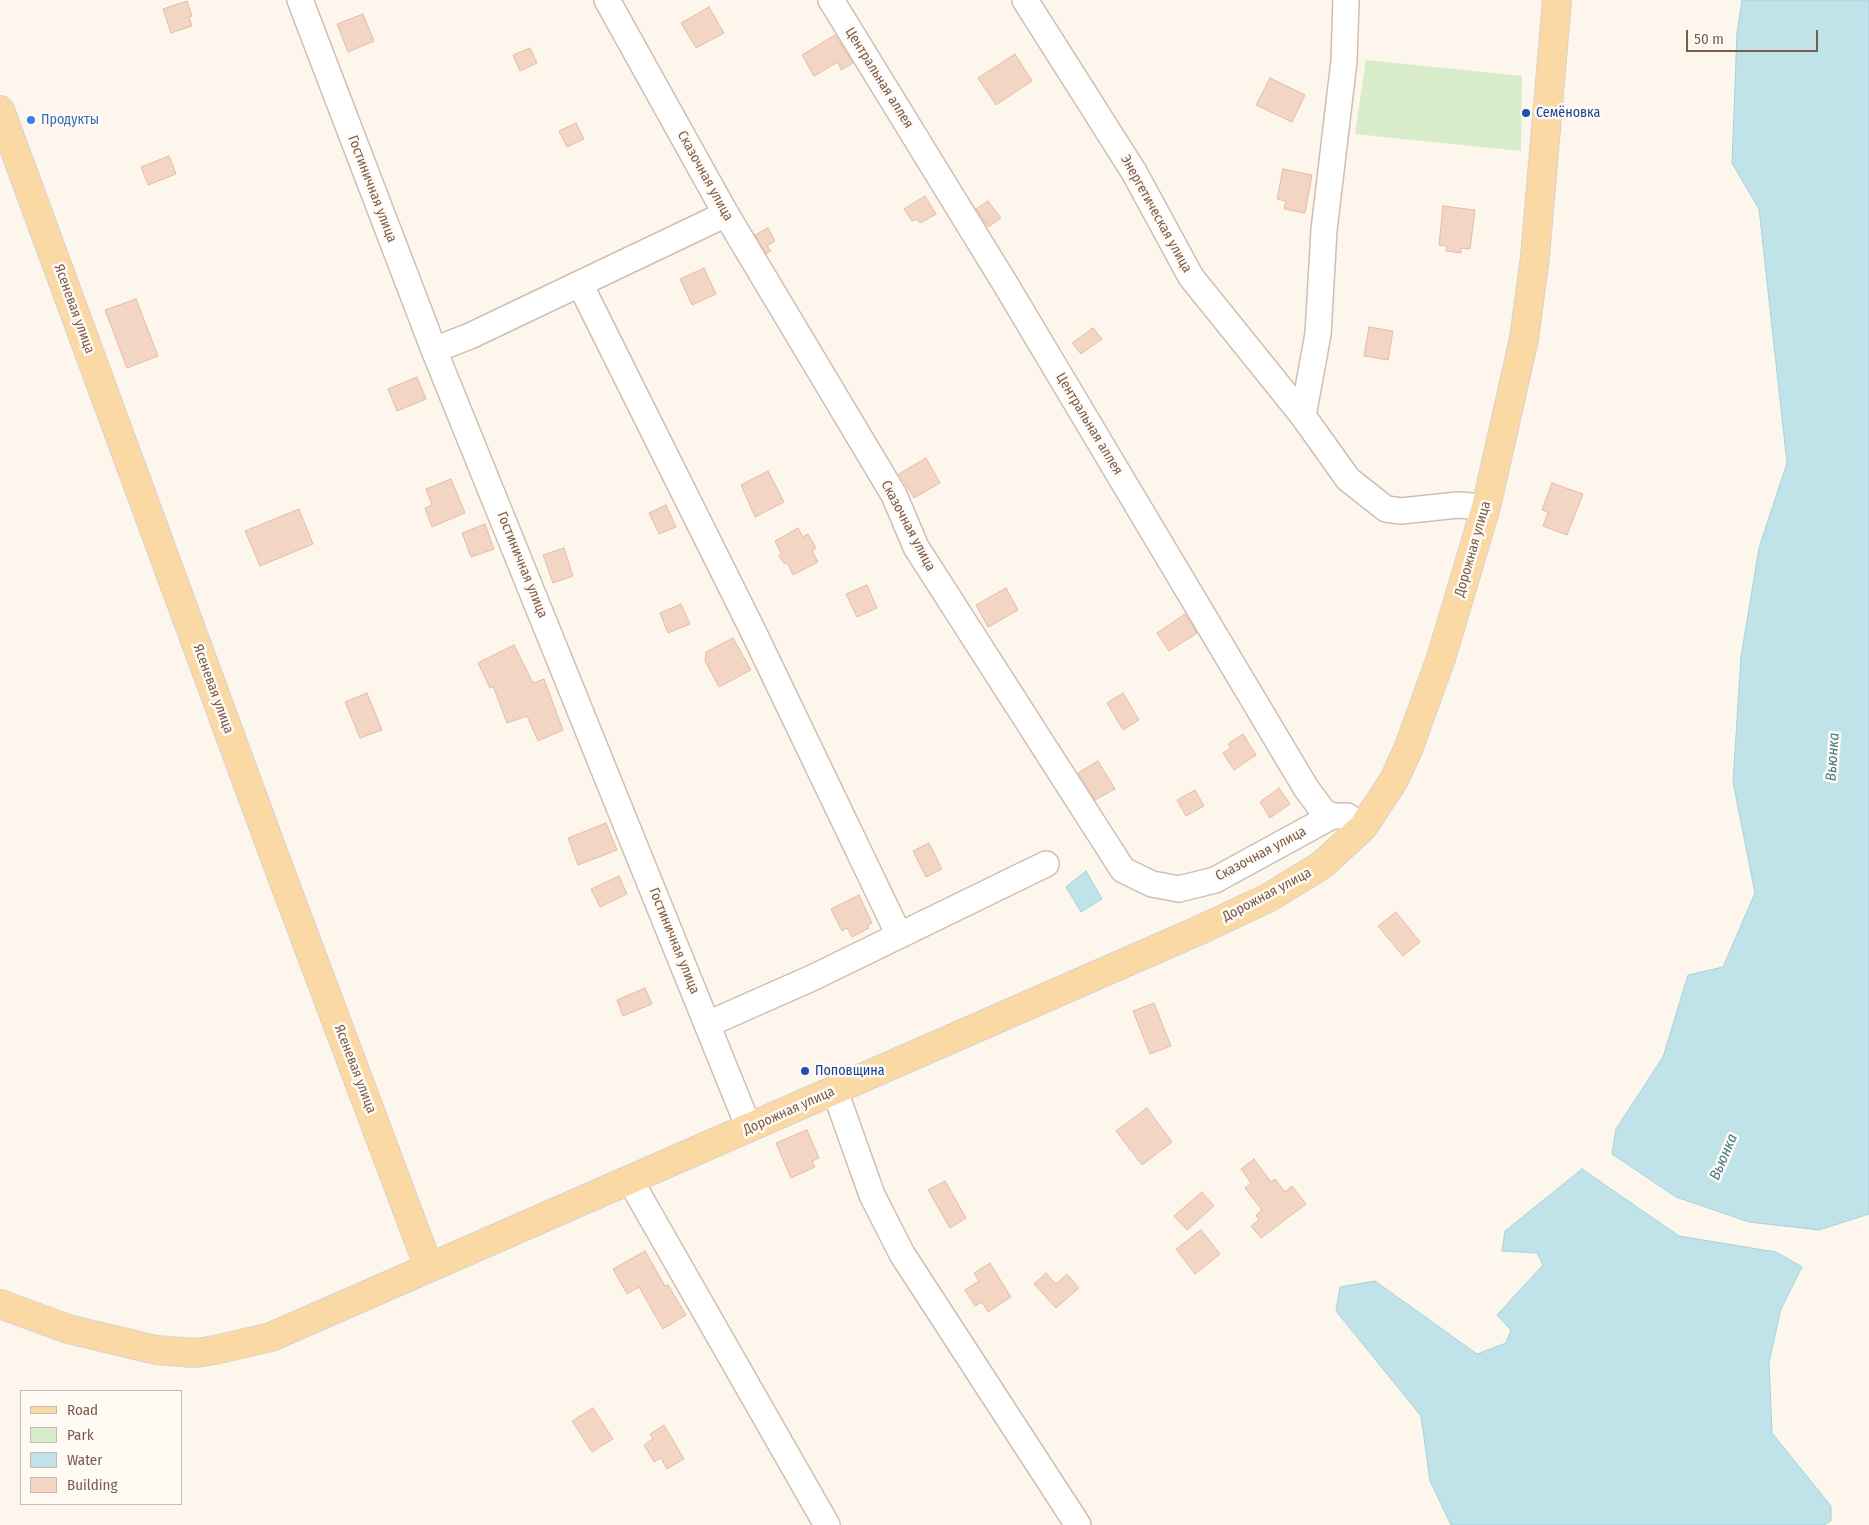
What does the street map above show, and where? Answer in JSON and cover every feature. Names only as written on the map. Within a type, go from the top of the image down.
[{"type":"main road","name":"Дорожная улица","points":[[0,1304],[103,1339],[156,1350],[195,1352],[234,1347],[271,1337],[835,1091],[1268,898],[1322,865],[1363,828],[1386,795],[1417,726],[1454,616],[1486,507],[1524,339],[1535,257],[1557,0]]},
{"type":"main road","name":"Ясеневая улица","points":[[0,110],[274,855],[430,1268]]},
{"type":"street","name":"Гостиничная улица","points":[[300,0],[434,350],[750,1128]]},
{"type":"street","name":"Сказочная улица","points":[[607,0],[726,214],[894,495],[916,547],[1123,870],[1152,884],[1179,889],[1215,880],[1332,816]]},
{"type":"street","name":"Центральная аллея","points":[[831,0],[1006,285],[1306,788],[1323,811],[1332,816],[1347,816],[1363,828]]},
{"type":"street","name":"Энергетическая улица","points":[[1025,0],[1134,172],[1191,277],[1303,416],[1348,479],[1386,508],[1401,511],[1458,505],[1486,507]]},
{"type":"street","points":[[1303,416],[1318,334],[1324,230],[1344,61],[1346,0]]},
{"type":"street","points":[[434,350],[580,284],[726,214]]},
{"type":"street","points":[[580,284],[753,631],[899,935]]},
{"type":"street","points":[[708,1024],[812,978],[1046,864]]},
{"type":"street","points":[[835,1091],[872,1195],[902,1254],[1078,1525]]},
{"type":"street","points":[[630,1180],[827,1525]]},
{"type":"green space","points":[[1366,60],[1522,76],[1521,151],[1355,134]]},
{"type":"water","name":"Вьюнка","points":[[1742,0],[1869,0],[1869,1214],[1819,1230],[1749,1222],[1676,1197],[1612,1154],[1616,1129],[1663,1057],[1688,975],[1723,967],[1755,893],[1733,782],[1741,657],[1759,548],[1787,463],[1759,209],[1732,163],[1737,33]]},
{"type":"water","points":[[1086,871],[1102,899],[1081,912],[1066,887]]},
{"type":"water","points":[[1582,1169],[1679,1236],[1776,1252],[1802,1267],[1781,1309],[1769,1362],[1772,1433],[1831,1506],[1831,1521],[1824,1525],[1451,1525],[1430,1481],[1421,1416],[1336,1311],[1340,1287],[1375,1281],[1477,1354],[1506,1343],[1511,1330],[1497,1315],[1543,1265],[1537,1253],[1502,1251],[1505,1231]]},
{"type":"building","points":[[187,1],[192,16],[189,17],[192,26],[171,33],[163,9]]},
{"type":"building","points":[[709,7],[724,33],[696,48],[681,23]]},
{"type":"building","points":[[363,14],[374,41],[348,52],[337,24]]},
{"type":"building","points":[[835,35],[853,63],[841,70],[838,62],[814,76],[802,55]]},
{"type":"building","points":[[530,48],[537,63],[520,71],[513,55]]},
{"type":"building","points":[[1015,54],[1032,81],[996,105],[978,78]]},
{"type":"building","points":[[1270,78],[1305,95],[1292,122],[1256,105]]},
{"type":"building","points":[[576,123],[584,139],[567,147],[559,131]]},
{"type":"building","points":[[169,156],[176,174],[148,185],[141,167]]},
{"type":"building","points":[[1283,169],[1312,175],[1305,213],[1284,209],[1286,201],[1277,199]]},
{"type":"building","points":[[925,196],[936,214],[920,223],[917,219],[912,221],[904,209]]},
{"type":"building","points":[[988,201],[1001,218],[988,227],[976,209]]},
{"type":"building","points":[[1443,206],[1475,210],[1470,249],[1461,248],[1461,253],[1446,251],[1447,246],[1439,245]]},
{"type":"building","points":[[768,228],[775,241],[767,246],[771,251],[766,254],[755,235]]},
{"type":"building","points":[[704,268],[716,294],[692,305],[680,279]]},
{"type":"building","points":[[136,299],[158,356],[127,368],[105,310]]},
{"type":"building","points":[[1369,327],[1393,331],[1388,360],[1364,356]]},
{"type":"building","points":[[1093,328],[1102,339],[1081,354],[1072,343]]},
{"type":"building","points":[[417,377],[426,399],[397,411],[388,389]]},
{"type":"building","points":[[926,458],[940,483],[914,498],[899,474]]},
{"type":"building","points":[[768,471],[784,502],[755,517],[741,485]]},
{"type":"building","points":[[451,479],[465,513],[432,527],[425,508],[432,505],[426,489]]},
{"type":"building","points":[[1552,483],[1583,494],[1567,535],[1543,526],[1548,512],[1542,510]]},
{"type":"building","points":[[666,505],[676,527],[659,534],[649,513]]},
{"type":"building","points":[[299,509],[313,544],[260,566],[245,531]]},
{"type":"building","points":[[485,524],[494,549],[471,557],[462,533]]},
{"type":"building","points":[[798,528],[803,537],[808,534],[816,548],[812,551],[818,562],[793,575],[788,564],[784,563],[779,556],[781,553],[775,541]]},
{"type":"building","points":[[564,548],[573,576],[553,583],[543,555]]},
{"type":"building","points":[[867,585],[877,608],[857,617],[846,594]]},
{"type":"building","points":[[1006,588],[1018,610],[988,627],[976,605]]},
{"type":"building","points":[[681,604],[690,624],[668,633],[660,613]]},
{"type":"building","points":[[1185,614],[1197,633],[1169,651],[1157,633]]},
{"type":"building","points":[[733,638],[751,670],[719,687],[705,661],[706,652]]},
{"type":"building","points":[[514,645],[533,683],[544,679],[563,730],[538,741],[527,716],[507,723],[493,686],[490,688],[478,663]]},
{"type":"building","points":[[367,693],[382,730],[360,738],[345,702]]},
{"type":"building","points":[[1123,693],[1139,720],[1123,730],[1107,703]]},
{"type":"building","points":[[1243,734],[1256,755],[1234,770],[1223,753],[1231,748],[1228,744]]},
{"type":"building","points":[[1098,761],[1115,789],[1095,800],[1078,773]]},
{"type":"building","points":[[1279,788],[1290,804],[1270,818],[1260,802]]},
{"type":"building","points":[[1195,790],[1204,806],[1186,816],[1177,800]]},
{"type":"building","points":[[606,823],[617,850],[578,865],[568,838]]},
{"type":"building","points":[[929,843],[942,869],[926,877],[913,851]]},
{"type":"building","points":[[619,876],[627,894],[600,907],[591,889]]},
{"type":"building","points":[[859,895],[872,923],[868,925],[869,928],[852,937],[847,928],[842,931],[831,909]]},
{"type":"building","points":[[1396,912],[1420,942],[1403,956],[1378,926]]},
{"type":"building","points":[[645,988],[652,1004],[623,1016],[617,1000]]},
{"type":"building","points":[[1154,1003],[1171,1046],[1150,1054],[1133,1011]]},
{"type":"building","points":[[1147,1108],[1172,1142],[1142,1165],[1116,1131]]},
{"type":"building","points":[[807,1130],[819,1158],[812,1161],[815,1167],[791,1178],[776,1143]]},
{"type":"building","points":[[1254,1159],[1271,1182],[1275,1179],[1285,1192],[1292,1186],[1306,1204],[1261,1238],[1251,1226],[1259,1220],[1256,1215],[1262,1210],[1245,1188],[1251,1183],[1241,1169]]},
{"type":"building","points":[[945,1181],[966,1218],[950,1228],[928,1190]]},
{"type":"building","points":[[1202,1192],[1214,1206],[1187,1230],[1174,1216]]},
{"type":"building","points":[[1201,1230],[1220,1254],[1195,1274],[1176,1249]]},
{"type":"building","points":[[645,1251],[665,1286],[668,1285],[686,1315],[663,1329],[639,1287],[627,1294],[613,1269]]},
{"type":"building","points":[[990,1263],[1011,1297],[988,1312],[982,1302],[975,1306],[965,1290],[979,1281],[974,1273]]},
{"type":"building","points":[[1046,1273],[1056,1284],[1067,1274],[1079,1288],[1056,1308],[1034,1284]]},
{"type":"building","points":[[593,1408],[613,1439],[592,1452],[572,1421]]},
{"type":"building","points":[[664,1425],[684,1459],[667,1469],[661,1458],[654,1462],[644,1445],[653,1439],[650,1434]]},
{"type":"place","name":"Семёновка","points":[[1526,113]]},
{"type":"place","name":"Продукты","points":[[31,120]]},
{"type":"place","name":"Поповщина","points":[[805,1071]]}]
